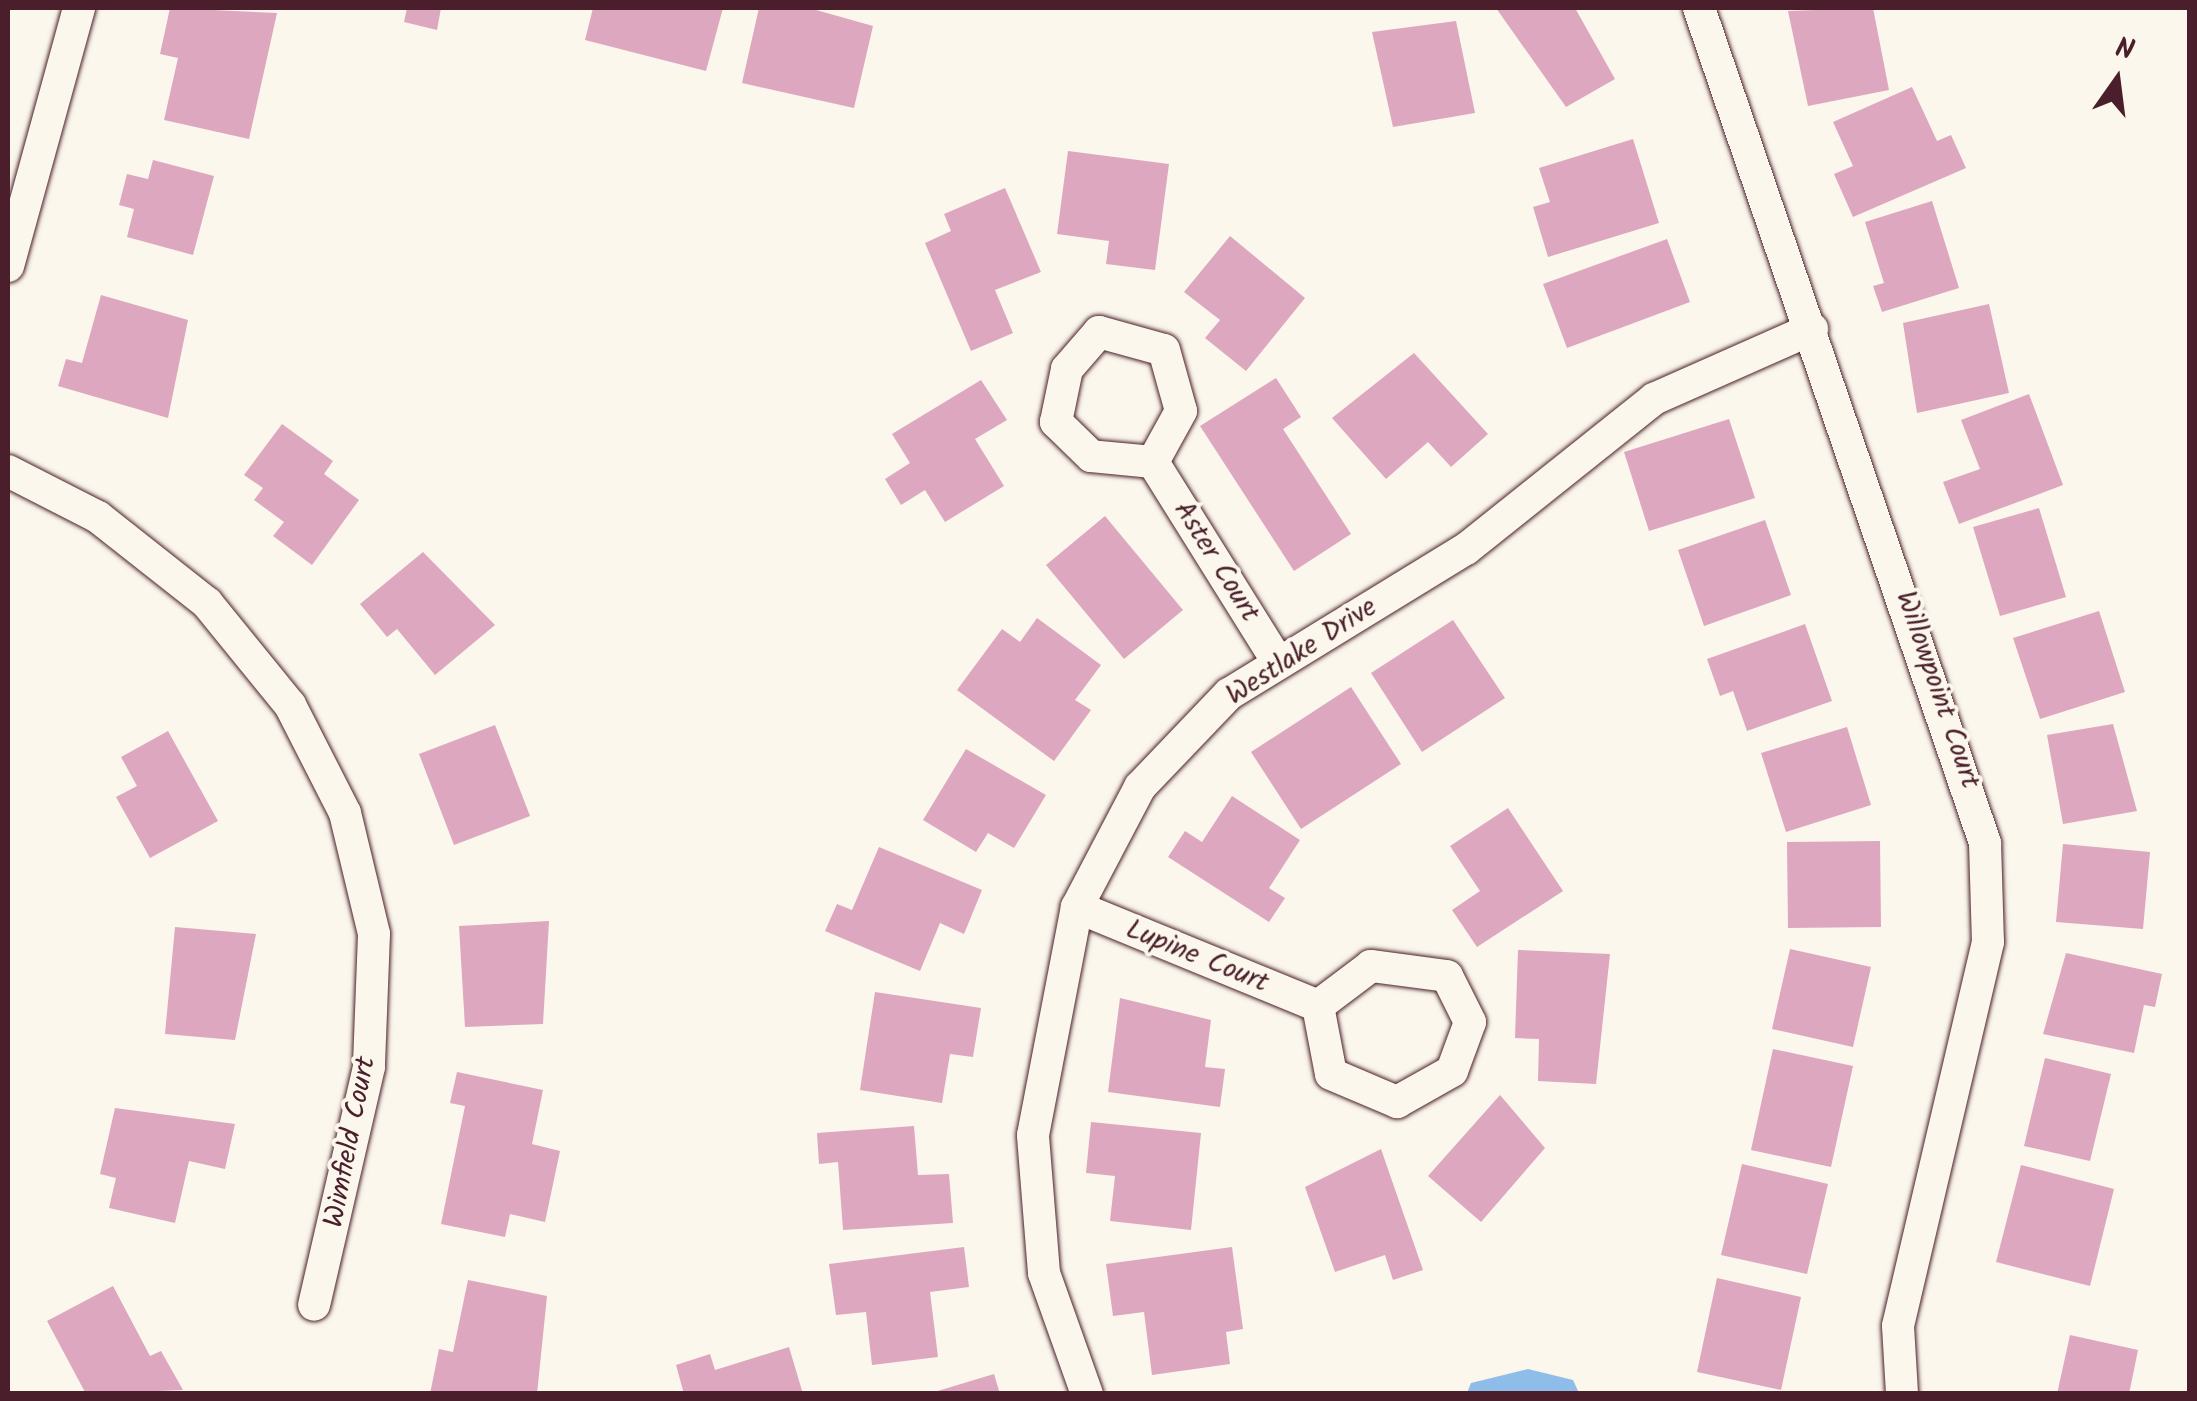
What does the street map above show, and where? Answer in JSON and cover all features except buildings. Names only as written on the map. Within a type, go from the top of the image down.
[{"type":"street","points":[[8,266],[79,8]]},
{"type":"street","name":"Willowpoint Court","points":[[1699,8],[1985,843],[1988,942],[1898,1326],[1902,1394]]},
{"type":"street","name":"Westlake Drive","points":[[1087,1394],[1044,1274],[1033,1135],[1077,907],[1140,787],[1229,694],[1466,549],[1654,399],[1812,329]]},
{"type":"street","name":"Aster Court","points":[[1153,462],[1278,662]]},
{"type":"street","name":"Wimfield Court","points":[[8,471],[98,517],[207,603],[290,705],[344,813],[374,934],[369,1068],[314,1305]]},
{"type":"street","name":"Lupine Court","points":[[1077,907],[1318,1006]]},
{"type":"street","points":[[1372,966],[1447,976],[1470,1022],[1452,1071],[1396,1102],[1330,1074],[1318,1006],[1372,966]]},
{"type":"water","points":[[1528,1369],[1573,1380],[1579,1393],[1467,1393],[1471,1383]]}]
